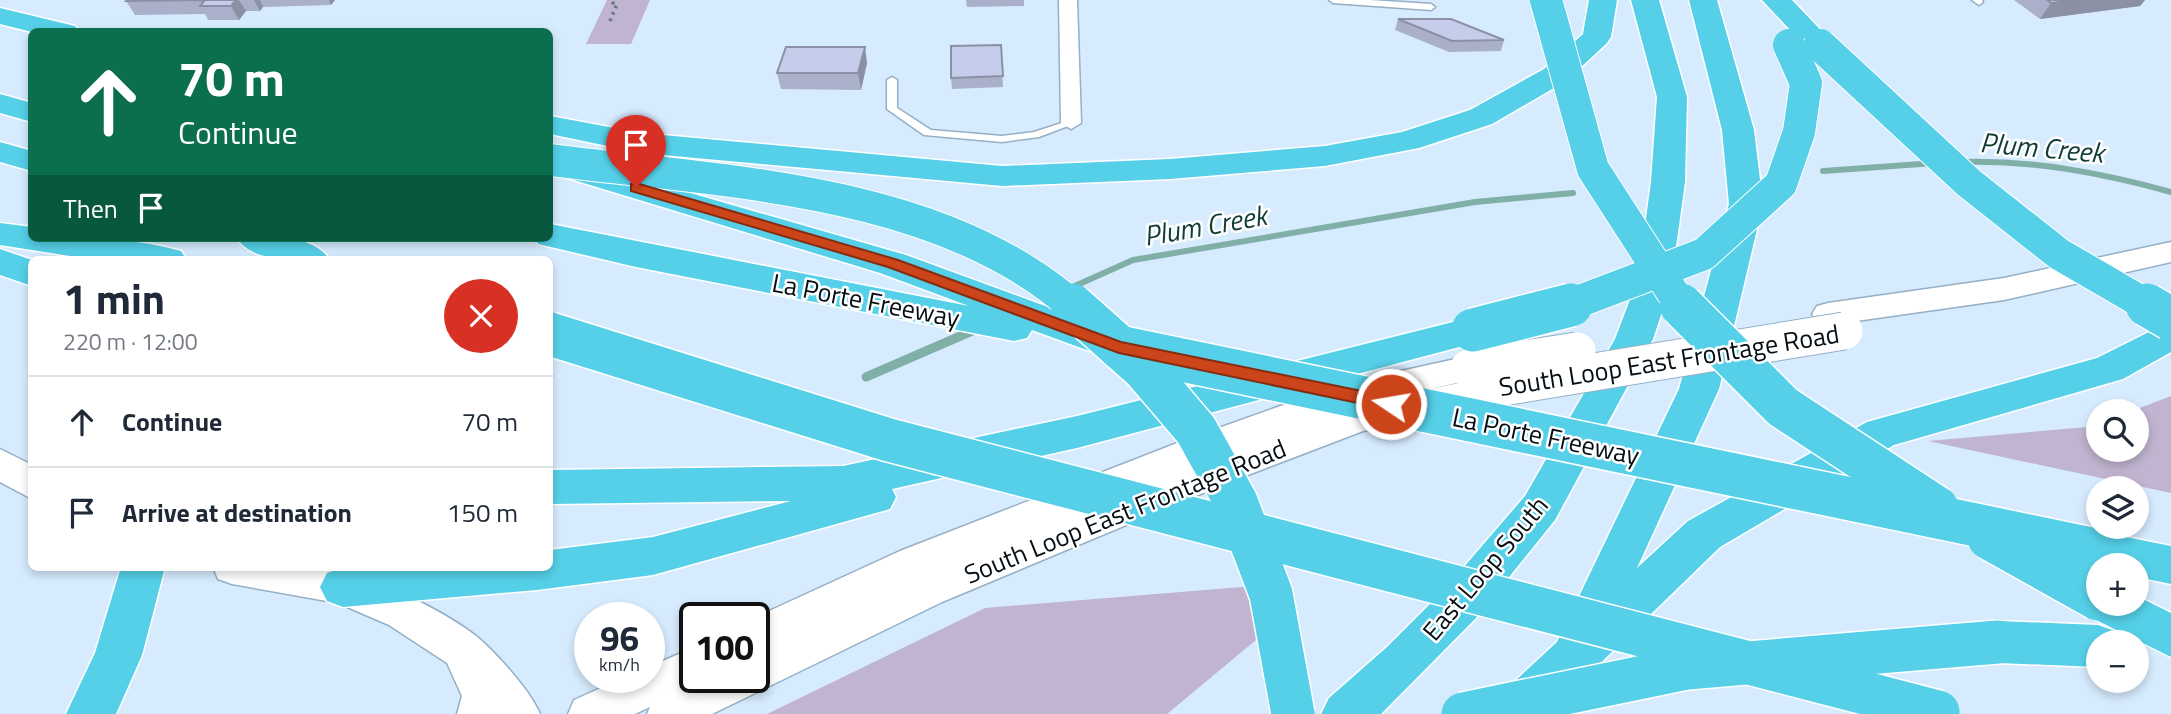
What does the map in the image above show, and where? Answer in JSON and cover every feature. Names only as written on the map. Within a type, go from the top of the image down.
[{"type":"highway","points":[[1546,0],[1593,169],[1634,237],[1684,310],[1783,407],[1916,496],[2086,592]]},
{"type":"highway","points":[[553,126],[641,143],[1002,176],[1170,169],[1325,156],[1408,141],[1481,117],[1555,75],[1597,37],[1603,0]]},
{"type":"highway","name":"East Loop South","points":[[1346,714],[1404,662],[1451,614],[1532,519],[1634,339],[1649,297],[1660,240],[1668,182],[1672,97],[1644,0]]},
{"type":"highway","points":[[1570,663],[1699,389],[1746,204],[1738,130],[1703,0]]},
{"type":"highway","points":[[1756,0],[1804,45],[2059,254],[2171,319]]},
{"type":"highway","points":[[553,487],[649,488],[843,483],[1077,432],[1476,363],[1571,305],[1704,254],[1782,184],[1799,132],[1806,83],[1804,45],[1776,0]]},
{"type":"highway","points":[[0,16],[49,28]]},
{"type":"highway","points":[[0,82],[28,87]]},
{"type":"highway","points":[[0,103],[28,112]]},
{"type":"highway","points":[[0,152],[28,161]]},
{"type":"highway","points":[[553,161],[833,197],[909,217],[1010,259],[1047,283],[1144,369],[1196,430],[1236,502],[1271,594],[1293,714]]},
{"type":"highway","points":[[553,162],[893,264],[1119,347]]},
{"type":"highway","points":[[0,234],[28,238]]},
{"type":"highway","name":"La Porte Freeway","points":[[553,237],[636,256],[1119,347],[2171,565]]},
{"type":"highway","points":[[54,242],[148,256]]},
{"type":"highway","points":[[265,242],[303,256]]},
{"type":"highway","points":[[553,335],[889,440],[1948,714]]},
{"type":"highway","points":[[1514,714],[1704,534],[1881,433],[2109,369],[2171,335]]},
{"type":"highway","points":[[553,569],[653,556],[871,498],[1077,432]]},
{"type":"highway","points":[[91,714],[118,655],[142,571]]},
{"type":"highway","points":[[343,587],[537,571]]},
{"type":"highway","points":[[2132,616],[2171,636]]},
{"type":"highway","points":[[1463,714],[1687,668],[1998,642],[2086,646]]},
{"type":"highway","points":[[2149,649],[2171,650]]},
{"type":"main road","name":"South Loop East Frontage Road","points":[[770,630],[914,563],[1198,450],[1342,397],[1476,363],[1837,323],[2022,306],[2170,259]]},
{"type":"main road","name":"South Loop East Frontage Road","points":[[770,665],[928,590],[1227,468],[1358,419],[1476,363]]},
{"type":"main road","points":[[0,463],[28,481]]},
{"type":"main road","points":[[254,571],[343,587],[403,613],[461,649],[520,714]]},
{"type":"main road","points":[[461,649],[483,696],[478,714]]},
{"type":"main road","points":[[589,714],[679,673]]},
{"type":"main road","points":[[668,714],[712,693]]},
{"type":"street","points":[[1068,0],[1072,123]]},
{"type":"lane","points":[[1333,0],[1431,7]]},
{"type":"lane","points":[[892,80],[892,109],[928,133],[1002,139],[1035,135],[1072,123]]},
{"type":"path","points":[[610,21],[617,4],[613,3],[615,0]]},
{"type":"shaded area","points":[[607,0],[650,0],[631,44],[586,44]]},
{"type":"shaded area","points":[[2171,396],[2171,493],[2149,488],[2149,476],[2092,476],[1928,441],[2086,427],[2086,462],[2149,462],[2149,404]]},
{"type":"shaded area","points":[[1266,585],[1262,635],[1167,714],[767,714],[985,608]]},
{"type":"building","points":[[127,0],[205,0],[126,1]]},
{"type":"building","points":[[205,0],[236,0],[231,6],[200,6]]},
{"type":"building","points":[[2047,0],[2076,0],[2051,3]]},
{"type":"building","points":[[1398,19],[1451,19],[1504,40],[1452,41]]},
{"type":"building","points":[[1001,45],[1003,76],[951,78],[951,46]]},
{"type":"building","points":[[786,47],[865,47],[858,73],[777,73]]},
{"type":"waterway","name":"Plum Creek","points":[[1962,162],[2015,163],[2068,169],[2171,192]]},
{"type":"waterway","name":"Plum Creek","points":[[1823,171],[1935,163]]},
{"type":"waterway","name":"Plum Creek","points":[[1068,289],[1133,260],[1475,202],[1573,193]]},
{"type":"waterway","name":"Plum Creek","points":[[866,377],[979,328]]},
{"type":"route","points":[[636,187],[893,264],[1119,347],[1391,404]]}]
